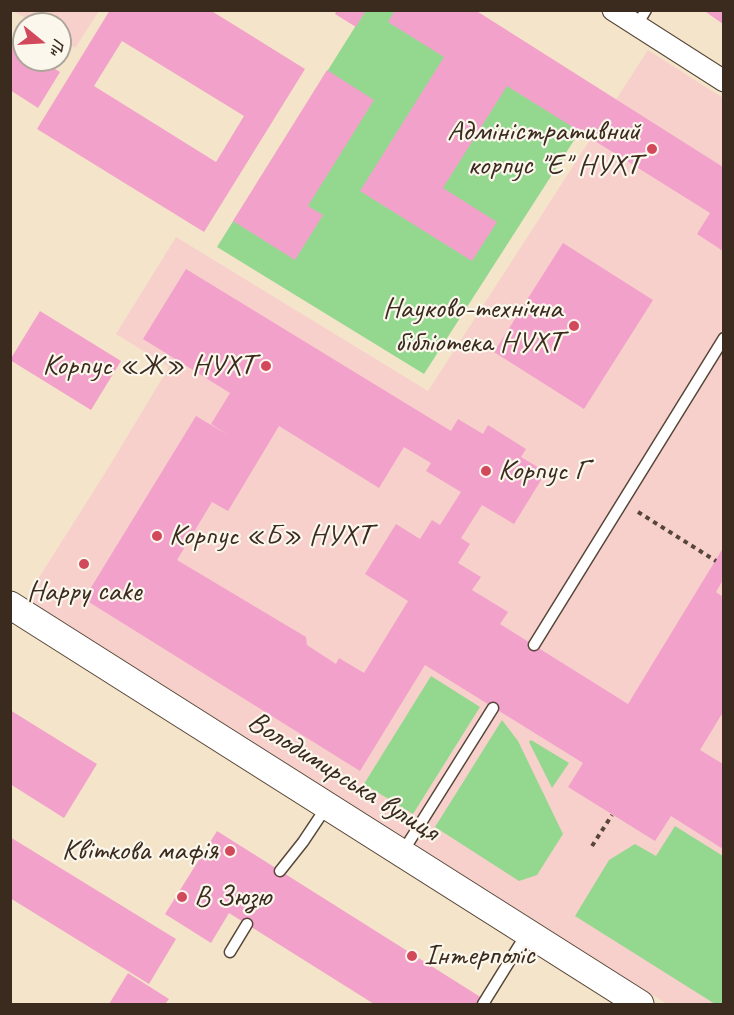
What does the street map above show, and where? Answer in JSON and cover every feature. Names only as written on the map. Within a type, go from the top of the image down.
[{"type":"street","points":[[613,10],[641,18],[723,81]]},
{"type":"street","name":"Володимирська вулиця","points":[[10,605],[640,1005]]},
{"type":"lane","points":[[534,645],[723,338]]},
{"type":"lane","points":[[402,853],[494,708]]},
{"type":"lane","points":[[280,871],[327,806]]},
{"type":"lane","points":[[230,952],[247,924]]},
{"type":"lane","points":[[483,1005],[527,933]]},
{"type":"path","points":[[622,502],[716,561]]},
{"type":"path","points":[[592,846],[612,815]]},
{"type":"shaded area","points":[[13,11],[99,11],[75,48],[72,46],[72,12]]},
{"type":"shaded area","points":[[648,50],[723,98],[723,1004],[667,1004],[26,598],[169,367],[116,334],[176,237],[428,391]]},
{"type":"green space","points":[[365,11],[475,11],[580,131],[424,374],[217,247]]},
{"type":"green space","points":[[431,676],[480,707],[413,814],[364,784]]},
{"type":"green space","points":[[502,720],[518,741],[563,834],[537,875],[519,881],[435,827]]},
{"type":"green space","points":[[531,740],[569,763],[552,788],[529,742]]},
{"type":"green space","points":[[675,826],[723,856],[723,1004],[715,1004],[575,916],[609,860],[635,844],[656,856]]},
{"type":"building","points":[[110,10],[210,10],[305,69],[204,232],[37,129]],"holes":[[[122,41],[244,116],[216,162],[94,86]]]},
{"type":"building","points":[[337,10],[366,10],[356,27],[335,14]]},
{"type":"building","points":[[395,10],[475,10],[723,167],[723,251],[697,234],[710,213],[507,86],[443,188],[497,222],[472,261],[360,191],[444,57],[388,22]]},
{"type":"building","points":[[703,10],[723,10],[723,24]]},
{"type":"building","points":[[10,41],[12,42],[12,72],[60,72],[38,108],[10,90]]},
{"type":"building","points":[[327,70],[374,100],[308,206],[323,215],[295,260],[233,221]]},
{"type":"building","name":"Науково-технічна бібліотека НУХТ","points":[[563,243],[653,300],[584,409],[494,352]]},
{"type":"building","points":[[186,269],[451,431],[458,419],[483,434],[488,425],[526,449],[521,457],[546,472],[514,524],[482,505],[461,538],[470,544],[458,563],[481,577],[472,590],[508,612],[500,624],[628,704],[723,548],[723,580],[716,592],[723,597],[723,712],[700,750],[723,764],[723,849],[671,816],[655,841],[568,787],[583,763],[425,665],[360,771],[84,599],[196,416],[228,435],[211,424],[230,393],[143,339]],"holes":[[[279,426],[379,488],[404,447],[431,463],[426,471],[461,492],[440,525],[432,520],[420,539],[396,524],[365,574],[408,601],[364,673],[339,658],[336,664],[307,645],[306,637],[177,560],[212,502],[228,511]]]},
{"type":"building","points":[[40,311],[121,361],[91,410],[10,360]]},
{"type":"building","points":[[10,710],[97,764],[64,818],[10,784]]},
{"type":"building","points":[[217,831],[482,998],[478,1004],[374,1004],[229,913],[211,943],[165,914]]},
{"type":"building","points":[[10,837],[176,939],[149,984],[10,898]]},
{"type":"building","points":[[128,973],[169,999],[165,1004],[109,1004]]},
{"type":"place","name":"Адміністративний корпус \"Е\" НУХТ","points":[[652,149]]},
{"type":"place","name":"Науково-технічна бібліотека НУХТ","points":[[574,326]]},
{"type":"place","name":"Корпус «Ж» НУХТ","points":[[266,366]]},
{"type":"place","name":"Корпус Г","points":[[486,471]]},
{"type":"place","name":"Корпус «Б» НУХТ","points":[[157,536]]},
{"type":"place","name":"Happy cake","points":[[84,564]]},
{"type":"place","name":"Квіткова мафія","points":[[230,851]]},
{"type":"place","name":"В Зюзю","points":[[182,897]]},
{"type":"place","name":"Інтерполіс","points":[[412,956]]}]
